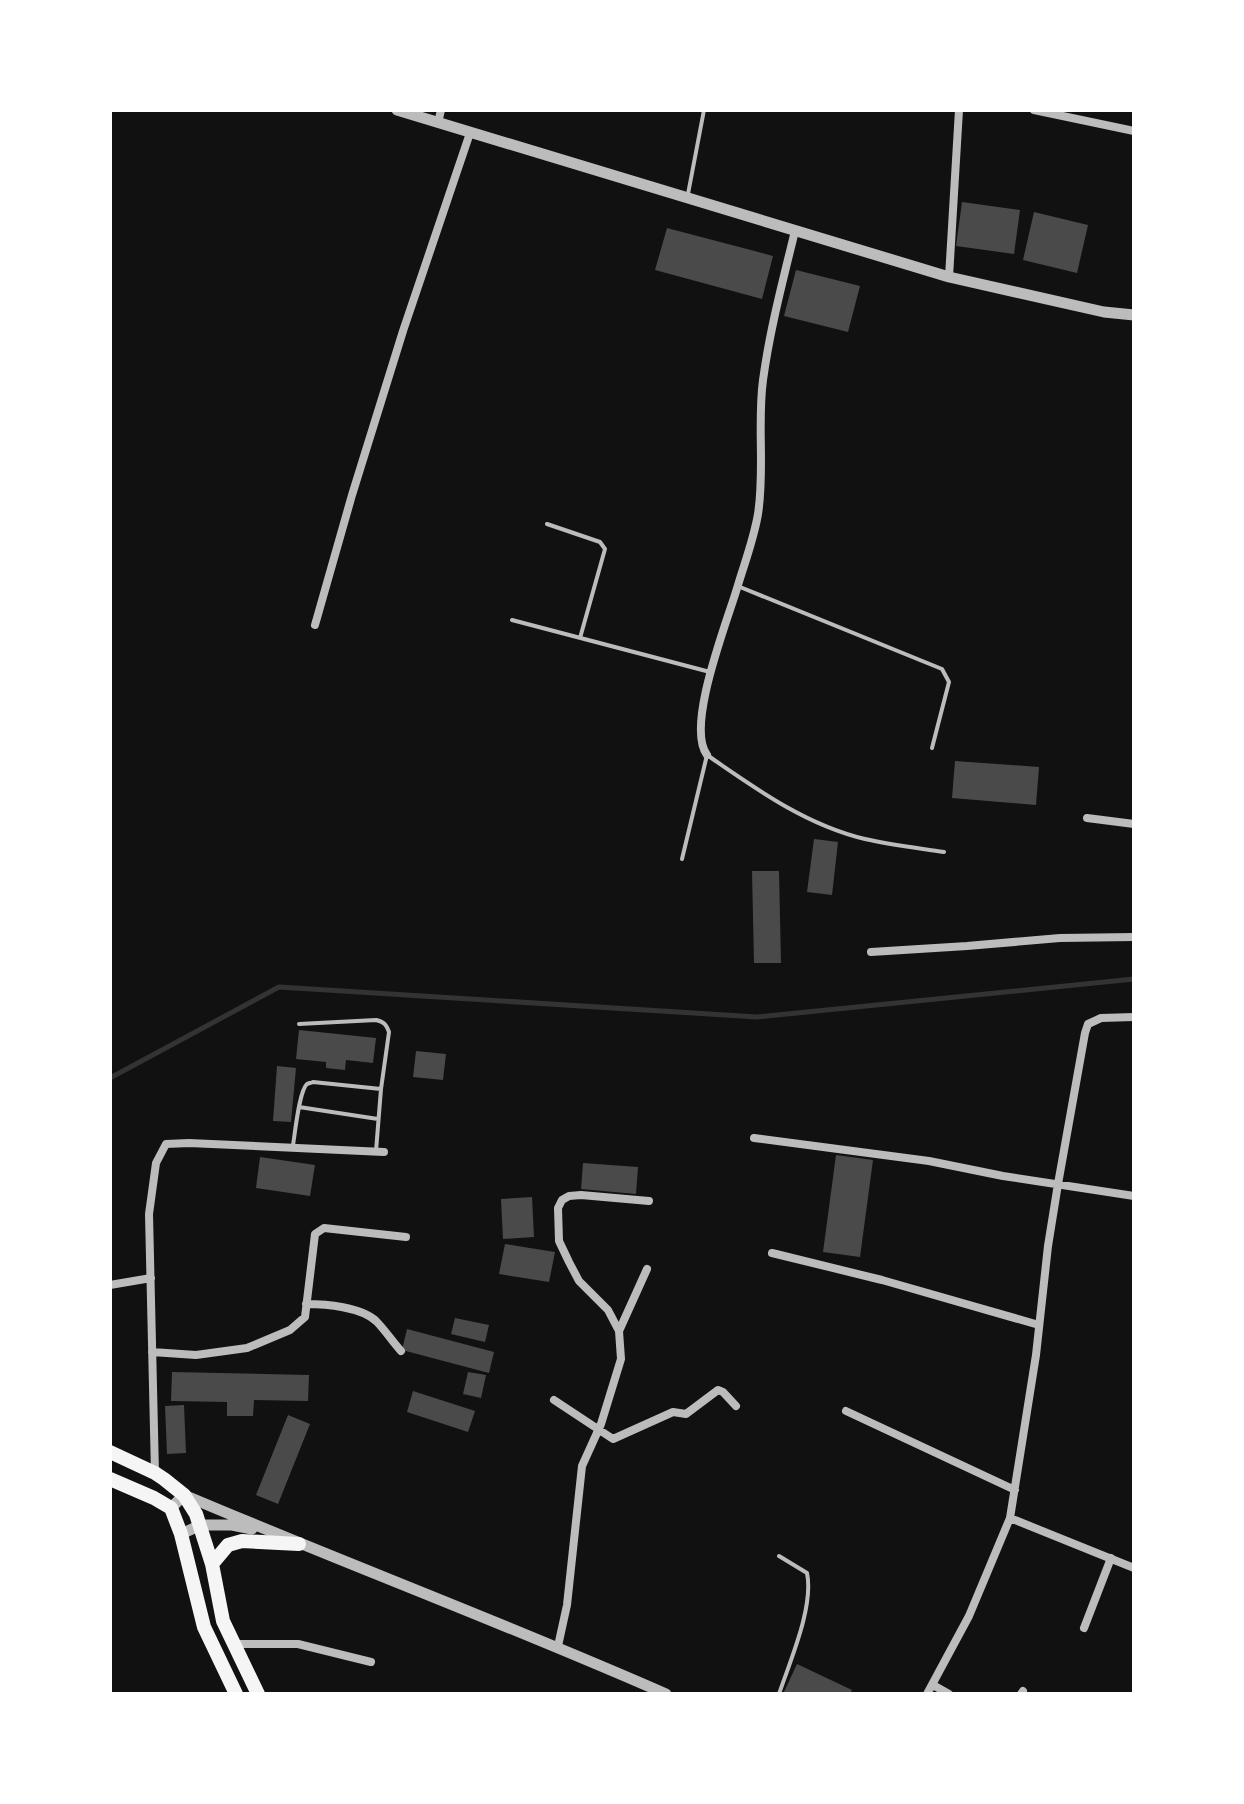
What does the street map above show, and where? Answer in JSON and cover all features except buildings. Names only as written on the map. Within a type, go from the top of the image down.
[{"type":"main road","points":[[110,1452],[155,1473],[184,1495],[201,1525],[223,1621],[258,1694]]},
{"type":"main road","points":[[110,1479],[171,1508],[181,1534],[204,1627],[236,1694]]},
{"type":"main road","points":[[212,1564],[228,1545],[242,1541],[299,1544]]},
{"type":"street","points":[[397,110],[949,277],[1104,312],[1134,315]]},
{"type":"street","points":[[438,123],[441,110]]},
{"type":"street","points":[[949,277],[959,110]]},
{"type":"street","points":[[1034,110],[1134,131]]},
{"type":"street","points":[[315,625],[403,331],[470,133]]},
{"type":"street","points":[[707,755],[701,736],[703,711],[710,672],[758,515],[763,383],[773,320],[795,231]]},
{"type":"street","points":[[1087,818],[1134,824]]},
{"type":"street","points":[[871,952],[1060,938],[1134,937]]},
{"type":"street","points":[[927,1694],[969,1616],[1010,1518],[1058,1184],[1085,1033],[1088,1024],[1101,1018],[1134,1017]]},
{"type":"street","points":[[754,1138],[929,1161],[1134,1196]]},
{"type":"street","points":[[155,1473],[149,1214],[156,1163],[166,1144],[380,1152]]},
{"type":"street","points":[[558,1646],[567,1605],[582,1466],[598,1430],[621,1359],[619,1331],[608,1310],[579,1281],[559,1241],[558,1208],[562,1200],[569,1196],[581,1195],[649,1201]]},
{"type":"street","points":[[152,1352],[196,1355],[247,1348],[290,1330],[305,1317],[315,1234],[324,1228],[406,1237]]},
{"type":"street","points":[[772,1253],[882,1280],[1039,1325]]},
{"type":"street","points":[[619,1331],[647,1269]]},
{"type":"street","points":[[110,1285],[151,1278]]},
{"type":"street","points":[[306,1304],[327,1304],[374,1318],[401,1351]]},
{"type":"street","points":[[554,1400],[615,1439],[673,1412],[686,1414],[718,1390],[736,1406]]},
{"type":"street","points":[[846,1411],[1015,1490]]},
{"type":"street","points":[[171,1508],[184,1495],[558,1646],[666,1694]]},
{"type":"street","points":[[1010,1518],[1134,1568]]},
{"type":"street","points":[[181,1534],[201,1525],[232,1525],[299,1544]]},
{"type":"street","points":[[1084,1628],[1111,1558]]},
{"type":"street","points":[[234,1644],[298,1644],[371,1662]]},
{"type":"street","points":[[933,1685],[949,1694]]},
{"type":"lane","points":[[688,199],[704,110]]},
{"type":"lane","points":[[547,524],[600,542],[605,549],[580,638]]},
{"type":"lane","points":[[738,587],[942,669],[949,682],[932,748]]},
{"type":"lane","points":[[512,620],[710,672]]},
{"type":"lane","points":[[682,859],[707,755],[766,795],[814,822],[863,839],[944,852]]},
{"type":"lane","points":[[299,1024],[376,1020],[387,1025],[389,1032],[378,1119],[380,1152]]},
{"type":"lane","points":[[293,1148],[299,1107],[304,1088],[309,1083],[381,1089]]},
{"type":"lane","points":[[299,1107],[378,1119]]},
{"type":"lane","points":[[779,1556],[807,1573],[810,1586],[807,1608],[779,1694]]},
{"type":"waterway","points":[[110,1078],[279,987],[757,1017],[1134,979]]}]
